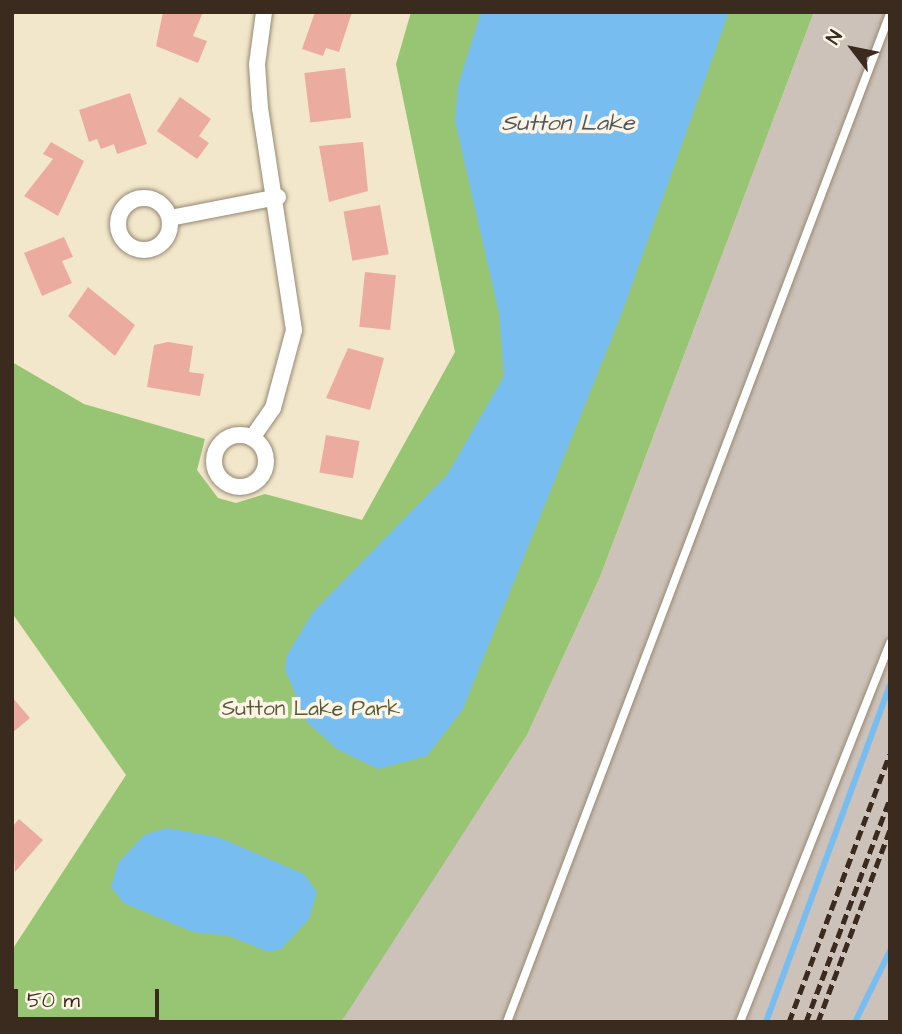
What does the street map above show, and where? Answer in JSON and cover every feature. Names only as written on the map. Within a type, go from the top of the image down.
[{"type":"street","points":[[252,438],[273,408],[294,330],[278,197],[257,64],[264,12]]},
{"type":"street","points":[[170,218],[278,197]]},
{"type":"lane","points":[[507,1022],[890,14]]},
{"type":"lane","points":[[740,1022],[890,643]]},
{"type":"shaded area","points":[[814,12],[890,12],[890,1022],[340,1022],[527,735],[600,577]]},
{"type":"green space","name":"Sutton Lake Park","points":[[411,12],[814,12],[600,577],[527,735],[345,1016],[340,1022],[15,1022],[12,950],[126,775],[12,613],[12,362],[84,404],[205,439],[197,470],[218,498],[236,503],[265,494],[362,520],[455,352],[396,64]]},
{"type":"water","name":"Sutton Lake","points":[[481,12],[729,12],[623,310],[463,709],[427,756],[378,769],[337,749],[307,722],[285,669],[287,655],[313,612],[447,475],[504,376],[499,313],[455,121],[458,85]]},
{"type":"water","points":[[166,828],[218,837],[304,874],[317,892],[309,919],[281,949],[269,952],[229,936],[193,932],[124,903],[111,887],[118,863],[144,835]]},
{"type":"building","points":[[163,12],[203,12],[193,36],[207,41],[198,63],[156,46]]},
{"type":"building","points":[[315,12],[352,12],[339,52],[326,48],[323,56],[302,49]]},
{"type":"building","points":[[345,68],[351,118],[310,123],[304,73]]},
{"type":"building","points":[[130,93],[147,144],[117,154],[114,144],[101,149],[97,139],[89,142],[79,110]]},
{"type":"building","points":[[180,97],[211,119],[199,136],[209,143],[197,159],[157,131]]},
{"type":"building","points":[[51,142],[84,161],[58,216],[24,196],[53,159],[43,154]]},
{"type":"building","points":[[363,142],[368,191],[329,202],[319,146]]},
{"type":"building","points":[[380,205],[389,254],[352,261],[344,211]]},
{"type":"building","points":[[64,237],[73,257],[62,261],[72,283],[42,296],[24,253]]},
{"type":"building","points":[[365,272],[396,275],[390,330],[359,327]]},
{"type":"building","points":[[88,287],[135,325],[115,356],[68,316]]},
{"type":"building","points":[[168,342],[193,346],[189,372],[204,374],[200,396],[147,387],[154,345]]},
{"type":"building","points":[[348,348],[384,358],[370,410],[326,398]]},
{"type":"building","points":[[326,435],[359,441],[353,478],[319,472]]},
{"type":"building","points":[[12,697],[30,718],[12,733]]},
{"type":"building","points":[[19,819],[43,840],[15,872],[12,827]]},
{"type":"waterway","points":[[766,1022],[890,685]]},
{"type":"waterway","points":[[855,1022],[890,951]]},
{"type":"railway","points":[[789,1022],[890,754]]},
{"type":"railway","points":[[806,1022],[890,799]]},
{"type":"railway","points":[[818,1022],[890,829]]}]
